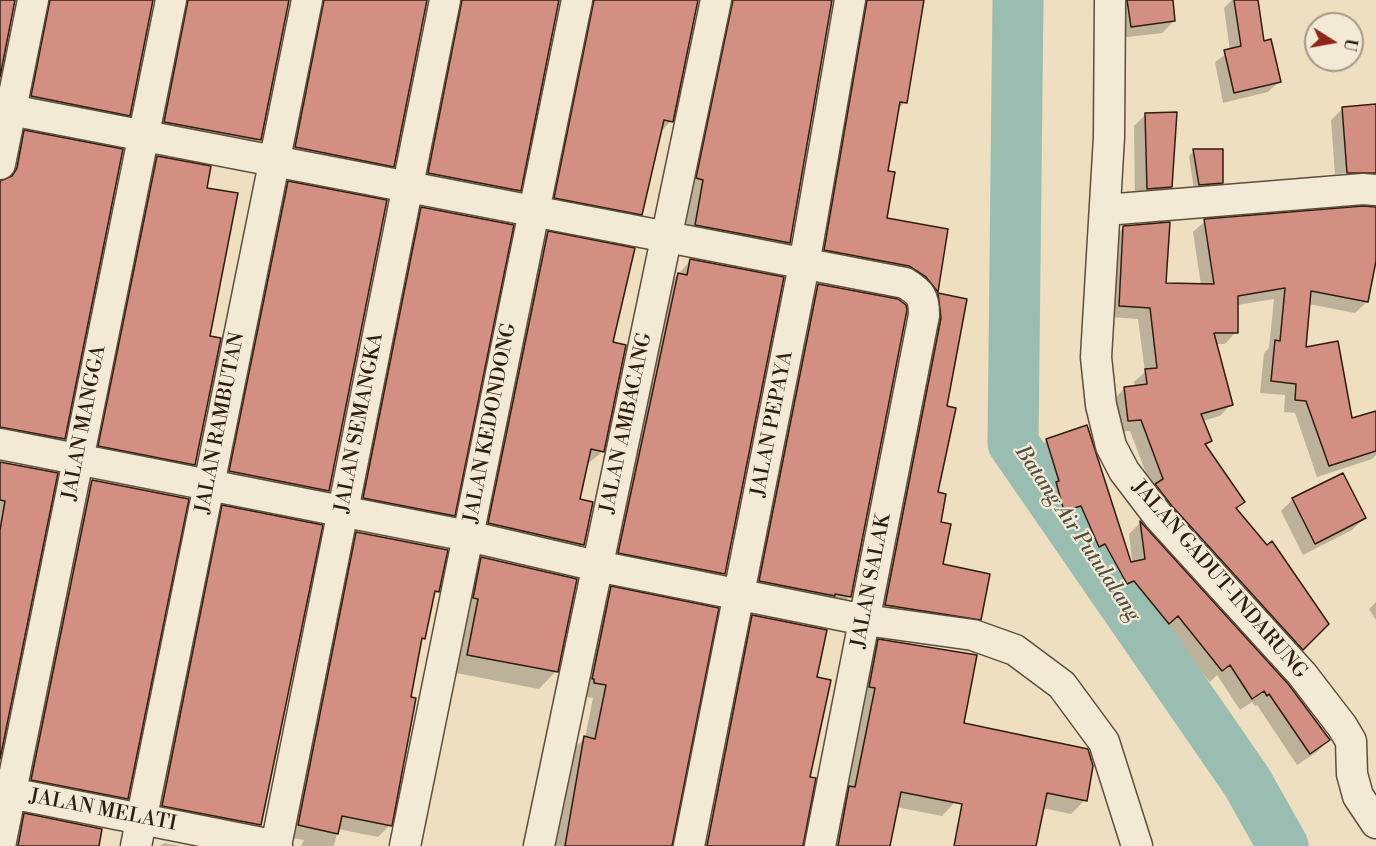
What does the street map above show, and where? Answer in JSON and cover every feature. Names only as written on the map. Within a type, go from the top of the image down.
[{"type":"street","points":[[0,164],[6,109],[33,0]]},
{"type":"street","name":"JALAN MANGGA","points":[[0,846],[6,792],[78,459],[171,0]]},
{"type":"street","name":"JALAN RAMBUTAN","points":[[139,832],[307,0]]},
{"type":"street","name":"JALAN SEMANGKA","points":[[276,846],[445,0]]},
{"type":"street","name":"JALAN KEDONDONG","points":[[405,846],[577,0]]},
{"type":"street","name":"JALAN AMBACANG","points":[[539,846],[716,0]]},
{"type":"street","name":"JALAN PEPAYA","points":[[689,846],[804,265],[850,0]]},
{"type":"street","name":"JALAN GADUT-INDARUNG","points":[[1110,0],[1109,137],[1096,357],[1101,405],[1111,446],[1124,471],[1159,517],[1302,674],[1342,726],[1351,741],[1352,774],[1358,796],[1376,823]]},
{"type":"street","points":[[6,109],[804,265]]},
{"type":"street","points":[[1104,210],[1363,189],[1376,190]]},
{"type":"street","name":"JALAN SALAK","points":[[804,265],[905,283],[920,292],[924,299],[924,315],[820,846]]},
{"type":"street","points":[[0,444],[342,510],[597,566],[865,620],[973,635],[1015,650],[1062,685],[1104,742],[1137,846]]},
{"type":"street","name":"JALAN MELATI","points":[[6,792],[139,832],[276,846]]},
{"type":"building","points":[[0,0],[15,0],[0,77]]},
{"type":"building","points":[[50,0],[153,0],[130,116],[31,96]]},
{"type":"building","points":[[188,0],[289,0],[261,140],[164,122]]},
{"type":"building","points":[[324,0],[427,0],[394,167],[295,147]]},
{"type":"building","points":[[462,0],[559,0],[521,191],[428,173]]},
{"type":"building","points":[[594,0],[698,0],[673,122],[664,120],[642,215],[554,198]]},
{"type":"building","points":[[733,0],[832,0],[790,243],[695,225],[703,180],[696,178]]},
{"type":"building","points":[[867,0],[924,0],[907,103],[900,102],[888,171],[895,172],[887,218],[948,229],[938,292],[926,277],[909,266],[824,250]]},
{"type":"building","points":[[1127,0],[1173,0],[1175,21],[1131,27]]},
{"type":"building","points":[[1234,0],[1258,0],[1264,41],[1271,39],[1281,82],[1234,93],[1224,50],[1241,46]]},
{"type":"building","points":[[1376,104],[1376,173],[1347,173],[1342,107]]},
{"type":"building","points":[[1177,112],[1172,187],[1147,189],[1145,113]]},
{"type":"building","points":[[24,130],[123,149],[65,439],[0,427],[0,181],[12,176],[17,168]]},
{"type":"building","points":[[1193,149],[1223,149],[1223,183],[1199,185]]},
{"type":"building","points":[[157,156],[211,166],[207,188],[238,193],[210,336],[221,338],[195,465],[98,446]]},
{"type":"building","points":[[288,181],[387,200],[329,491],[229,471]]},
{"type":"building","points":[[1363,206],[1376,207],[1376,261],[1368,302],[1311,291],[1306,347],[1338,341],[1352,418],[1376,411],[1376,451],[1329,466],[1306,401],[1295,400],[1296,384],[1271,381],[1275,340],[1280,341],[1285,288],[1238,296],[1238,333],[1214,333],[1233,405],[1201,414],[1212,441],[1205,444],[1245,502],[1236,508],[1267,545],[1272,541],[1329,624],[1303,650],[1172,506],[1155,484],[1163,479],[1141,420],[1128,421],[1124,387],[1147,384],[1145,369],[1157,368],[1150,308],[1119,306],[1123,226],[1170,222],[1166,283],[1214,284],[1204,219]]},
{"type":"building","points":[[421,207],[514,225],[455,516],[363,498]]},
{"type":"building","points":[[548,231],[635,248],[613,342],[626,345],[604,452],[591,449],[580,499],[593,502],[584,545],[488,523]]},
{"type":"building","points":[[690,259],[784,277],[725,574],[618,553],[678,273],[687,275]]},
{"type":"building","points":[[818,284],[898,299],[906,305],[907,310],[851,597],[759,581]]},
{"type":"building","points":[[938,293],[967,299],[947,406],[956,408],[938,492],[946,494],[941,522],[951,524],[943,564],[990,574],[981,620],[885,605],[941,318]]},
{"type":"building","points":[[1087,425],[1131,562],[1145,559],[1140,521],[1289,685],[1330,740],[1310,754],[1269,694],[1267,696],[1264,691],[1252,699],[1230,665],[1222,671],[1178,616],[1169,624],[1134,581],[1127,584],[1105,544],[1099,547],[1081,506],[1064,511],[1056,482],[1059,481],[1046,439]]},
{"type":"building","points":[[0,462],[58,473],[0,759],[0,530],[5,501],[0,500]]},
{"type":"building","points":[[1343,473],[1366,518],[1315,544],[1292,498]]},
{"type":"building","points":[[92,480],[189,499],[128,799],[31,780]]},
{"type":"building","points":[[222,505],[323,525],[261,825],[162,806]]},
{"type":"building","points":[[356,532],[448,550],[439,592],[435,591],[425,639],[422,638],[411,697],[416,698],[392,826],[342,816],[338,834],[298,825]]},
{"type":"building","points":[[481,557],[577,579],[558,672],[467,655],[478,599],[473,598]]},
{"type":"building","points":[[611,586],[719,608],[672,846],[565,846],[584,736],[595,739],[606,685],[594,683],[592,679]]},
{"type":"building","points":[[752,615],[827,630],[817,677],[831,680],[810,777],[816,778],[803,846],[707,846]]},
{"type":"building","points":[[878,639],[977,655],[964,723],[1088,749],[1093,766],[1087,801],[1047,793],[1036,846],[954,846],[962,804],[901,792],[890,846],[838,846],[849,786],[855,787],[875,688],[869,687]]},
{"type":"building","points":[[24,813],[102,829],[99,846],[18,846]]},
{"type":"waterway","name":"Batang Air Putulalang","points":[[1018,0],[1013,443],[1247,782],[1283,846]]}]
